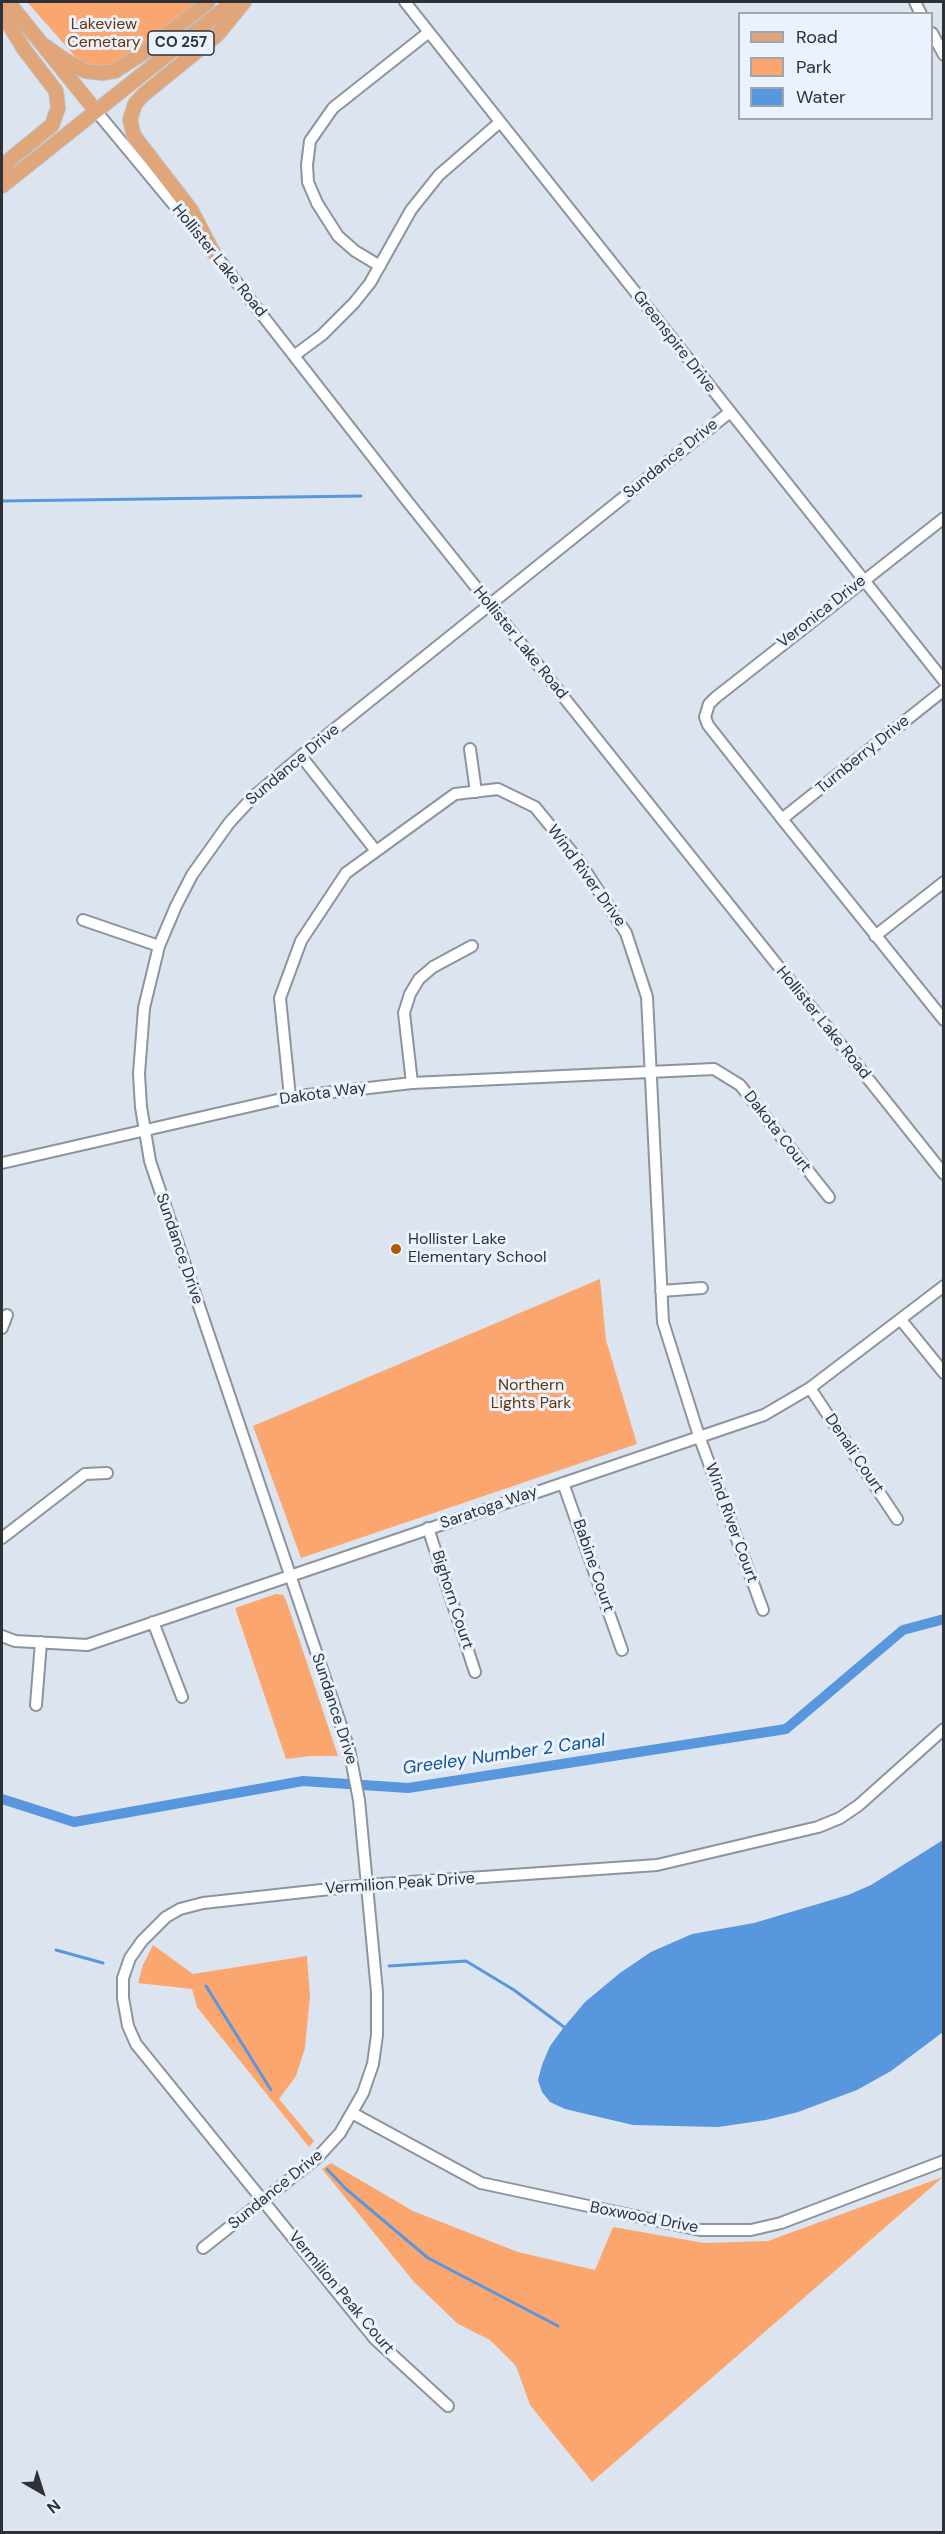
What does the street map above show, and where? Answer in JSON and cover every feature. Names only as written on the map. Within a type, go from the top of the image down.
[{"type":"main road","points":[[2,186],[96,111],[8,2]]},
{"type":"main road","points":[[45,46],[85,70],[102,73],[115,71],[146,51],[208,2]]},
{"type":"main road","name":"CO 257","points":[[96,111],[233,2]]},
{"type":"main road","points":[[213,252],[191,210],[134,136],[130,120],[135,104],[143,95],[218,33],[244,2]]},
{"type":"main road","points":[[2,13],[24,49],[56,91],[58,108],[52,125],[8,161],[2,176]]},
{"type":"street","name":"Greenspire Drive","points":[[405,2],[944,681]]},
{"type":"street","points":[[380,266],[355,251],[338,236],[316,203],[308,182],[307,165],[310,141],[333,108],[429,32]]},
{"type":"street","points":[[933,35],[944,55]]},
{"type":"street","name":"Hollister Lake Road","points":[[96,111],[313,377],[490,605],[944,1174]]},
{"type":"street","points":[[295,355],[322,335],[370,284],[411,210],[439,175],[500,122]]},
{"type":"street","name":"Sundance Drive","points":[[203,2248],[318,2157],[340,2133],[363,2092],[371,2070],[377,2035],[377,1992],[359,1800],[352,1761],[150,1161],[144,1131],[139,1074],[144,1008],[159,946],[176,906],[209,848],[253,797],[730,412]]},
{"type":"street","name":"Veronica Drive","points":[[782,819],[708,724],[705,711],[715,698],[944,518]]},
{"type":"street","name":"Turnberry Drive","points":[[782,819],[944,690]]},
{"type":"street","points":[[470,749],[476,792]]},
{"type":"street","points":[[301,756],[376,851]]},
{"type":"street","name":"Wind River Drive","points":[[290,1097],[280,998],[301,941],[345,873],[455,794],[498,789],[535,807],[579,861],[626,933],[646,997],[663,1322],[699,1436]]},
{"type":"street","points":[[782,819],[944,1020]]},
{"type":"street","points":[[875,936],[944,882]]},
{"type":"street","points":[[83,920],[159,946]]},
{"type":"street","points":[[412,1083],[404,1013],[410,994],[419,979],[433,967],[472,946]]},
{"type":"street","name":"Dakota Court","points":[[650,1071],[714,1069],[740,1085],[829,1197]]},
{"type":"street","name":"Dakota Way","points":[[2,1163],[290,1097],[412,1083],[650,1071]]},
{"type":"street","name":"Saratoga Way","points":[[2,1636],[15,1641],[87,1645],[764,1415],[810,1388],[944,1286]]},
{"type":"street","points":[[661,1291],[702,1288]]},
{"type":"street","points":[[2,1328],[7,1315]]},
{"type":"street","points":[[901,1320],[944,1373]]},
{"type":"street","name":"Denali Court","points":[[810,1388],[897,1519]]},
{"type":"street","name":"Wind River Court","points":[[699,1436],[763,1610]]},
{"type":"street","points":[[2,1538],[85,1474],[107,1473]]},
{"type":"street","name":"Babine Court","points":[[563,1482],[622,1650]]},
{"type":"street","name":"Bighorn Court","points":[[428,1528],[475,1672]]},
{"type":"street","points":[[153,1622],[182,1697]]},
{"type":"street","points":[[36,1705],[40,1642]]},
{"type":"street","name":"Vermilion Peak Drive","points":[[264,2200],[136,2044],[128,2026],[123,1998],[123,1978],[130,1958],[142,1941],[166,1917],[203,1903],[367,1885],[657,1865],[818,1827],[840,1818],[859,1805],[944,1729]]},
{"type":"street","name":"Boxwood Drive","points":[[352,2113],[481,2183],[700,2230],[751,2230],[781,2223],[944,2161]]},
{"type":"street","name":"Vermilion Peak Court","points":[[264,2200],[375,2339],[448,2406]]},
{"type":"green space","name":"Lakeview Cemetary","points":[[27,2],[202,2],[126,62],[104,68],[81,63]]},
{"type":"green space","name":"Northern Lights Park","points":[[600,1279],[606,1340],[637,1444],[301,1558],[253,1426]]},
{"type":"green space","points":[[276,1594],[283,1595],[286,1600],[338,1756],[286,1759],[235,1608]]},
{"type":"green space","points":[[153,1945],[193,1974],[307,1956],[310,1996],[305,2048],[296,2076],[279,2099],[314,2141],[309,2147],[197,2007],[192,1989],[138,1983],[143,1965]]},
{"type":"green space","points":[[331,2163],[413,2211],[518,2252],[595,2270],[613,2227],[704,2243],[768,2241],[943,2177],[592,2482],[530,2405],[516,2366],[490,2340],[458,2324],[414,2282],[322,2169]]},
{"type":"water","points":[[943,1840],[943,2032],[891,2071],[857,2090],[798,2112],[766,2120],[718,2127],[633,2125],[565,2109],[550,2102],[542,2092],[538,2080],[542,2065],[550,2046],[564,2027],[585,2002],[620,1973],[651,1952],[692,1934],[754,1923],[848,1895],[871,1885]]},
{"type":"waterway","points":[[2,501],[361,496]]},
{"type":"waterway","name":"Greeley Number 2 Canal","points":[[2,1799],[74,1822],[303,1781],[408,1788],[786,1729],[903,1630],[944,1619]]},
{"type":"waterway","points":[[56,1950],[103,1963]]},
{"type":"waterway","points":[[389,1966],[466,1961],[514,1990],[564,2027]]},
{"type":"waterway","points":[[206,1986],[271,2090]]},
{"type":"waterway","points":[[327,2169],[346,2189],[428,2258],[558,2326]]},
{"type":"place","name":"Hollister Lake Elementary School","points":[[396,1249]]}]
